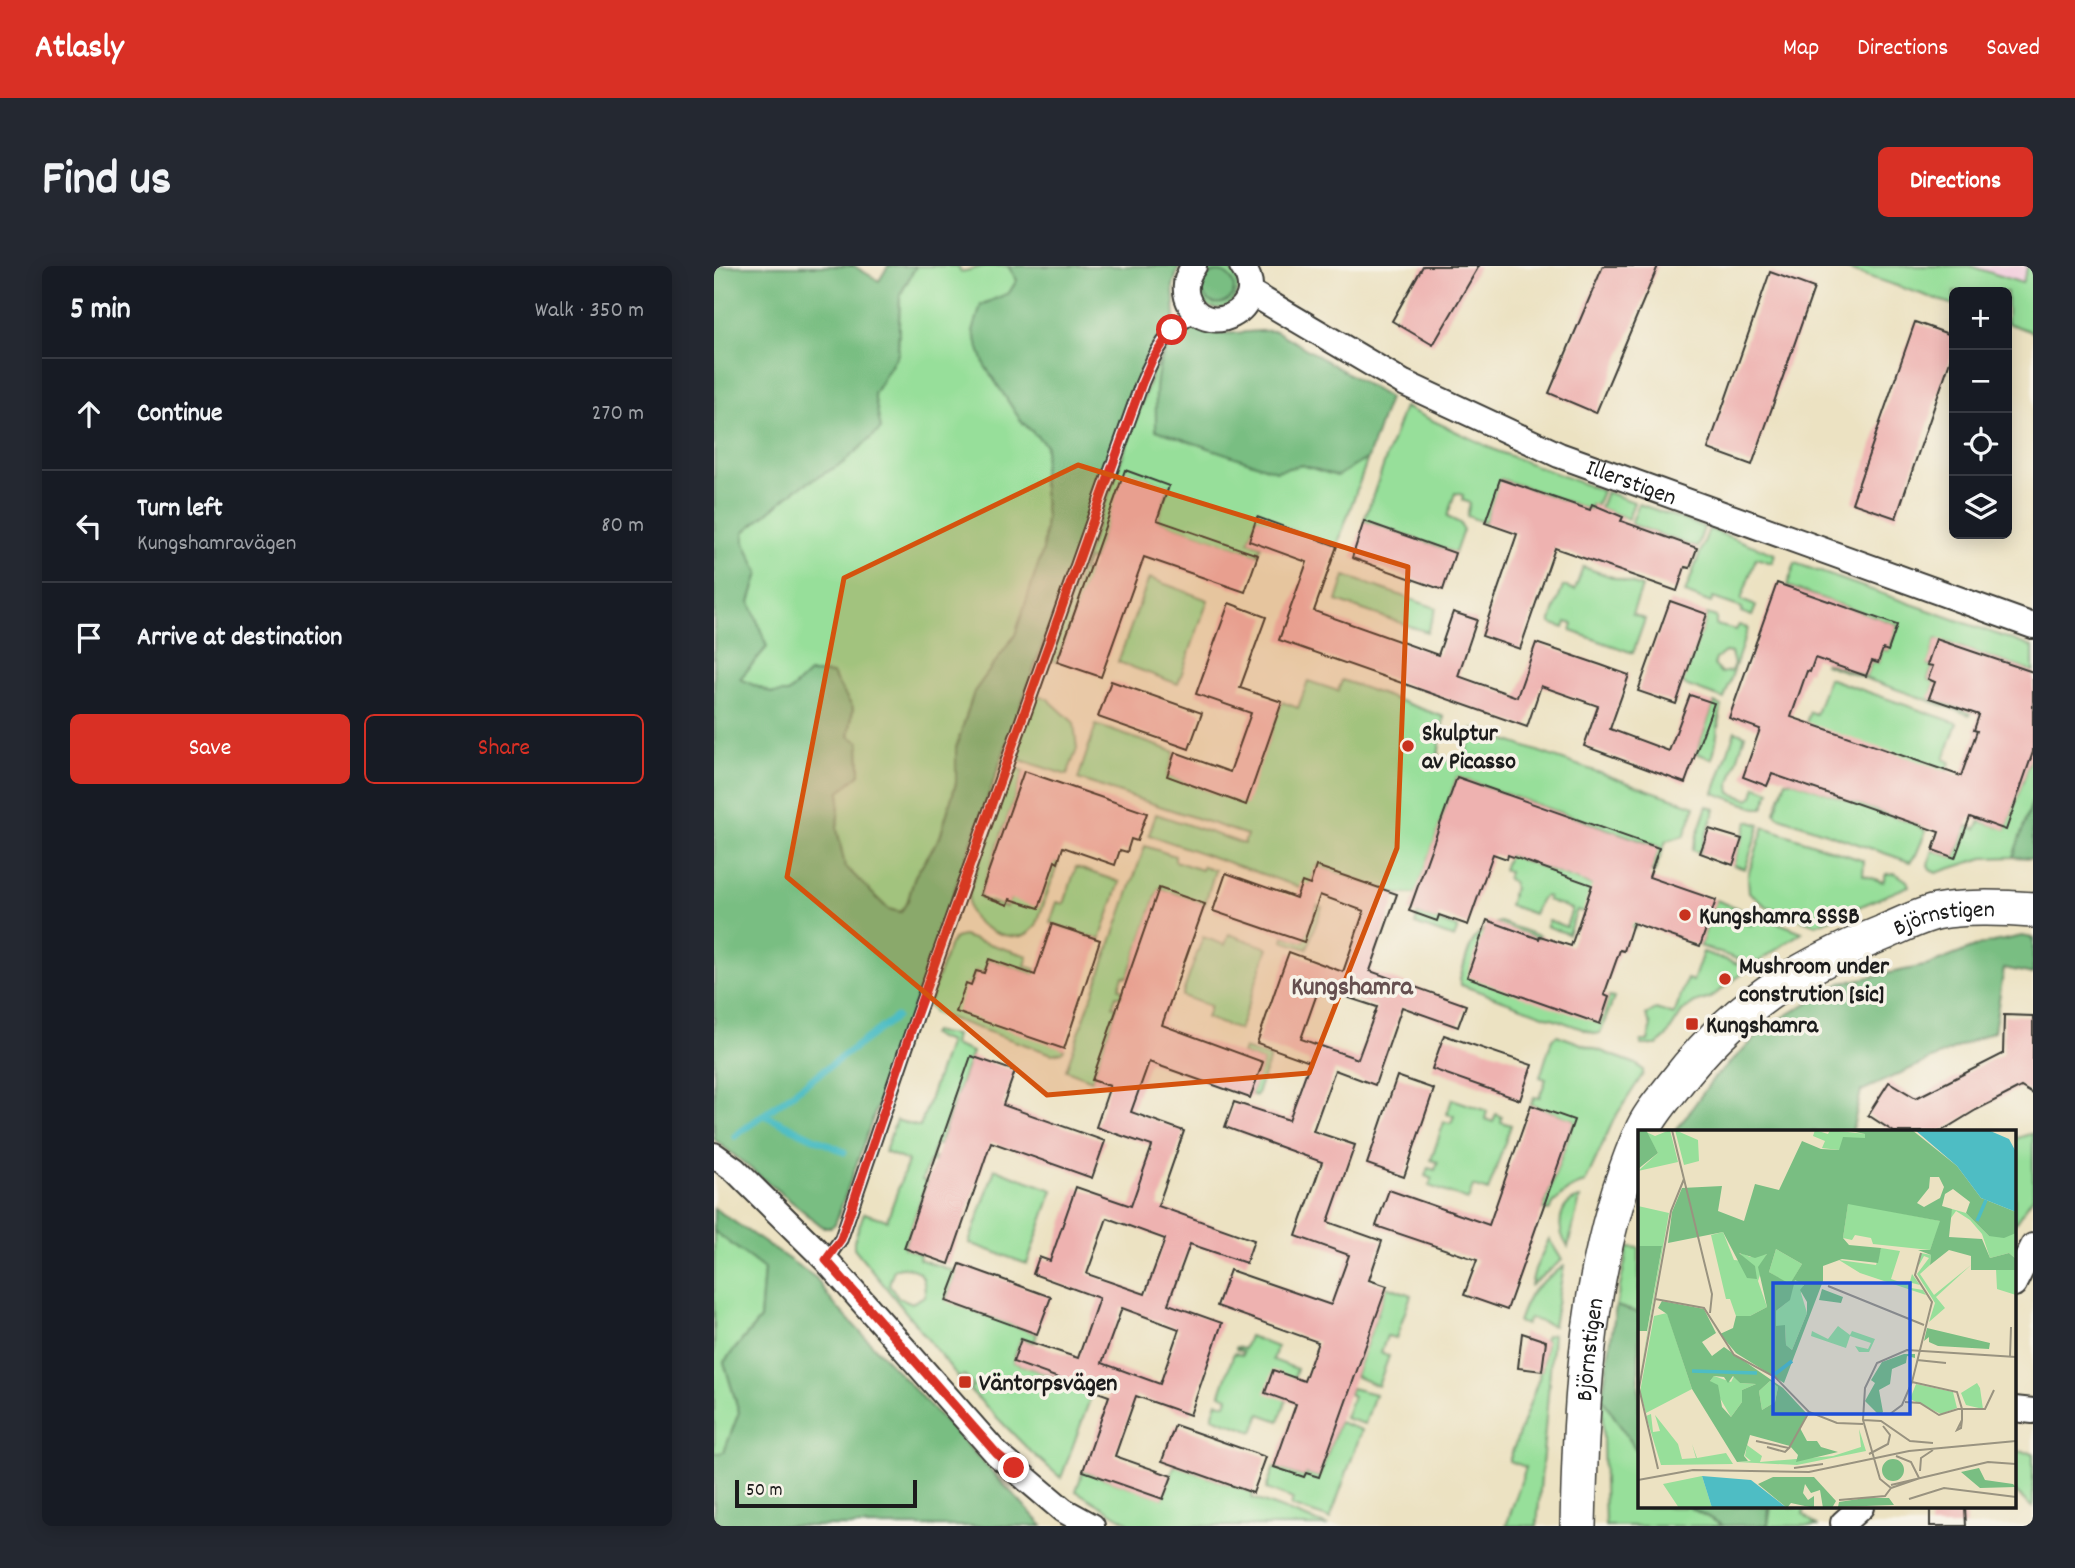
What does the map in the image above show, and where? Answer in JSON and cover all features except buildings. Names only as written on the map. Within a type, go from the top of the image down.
[{"type":"street","points":[[1194,266],[1186,283],[1186,294],[1199,313],[1214,320],[1228,318],[1243,308],[1250,292],[1249,281],[1242,266]]},
{"type":"street","name":"Illerstigen","points":[[1250,292],[1404,383],[1559,456],[2033,626]]},
{"type":"street","name":"Björnstigen","points":[[1643,1130],[1683,1074],[1721,1030],[1773,987],[1831,954],[1934,912],[2001,907],[2033,910]]},
{"type":"street","name":"Björnstigen","points":[[1578,1526],[1584,1375],[1596,1284],[1622,1178],[1638,1140]]},
{"type":"street","points":[[714,1155],[736,1170],[826,1260],[997,1454],[1059,1518],[1092,1526]]},
{"type":"street","points":[[2016,1280],[2033,1246]]},
{"type":"lane","points":[[826,1260],[841,1239],[916,1016],[1142,383],[1152,360],[1172,330],[1199,313]]},
{"type":"highlighted area","points":[[1078,465],[1408,567],[1397,848],[1309,1073],[1047,1095],[787,877],[844,578]]},
{"type":"shaded area","points":[[1970,266],[2028,266],[2023,283]]},
{"type":"green space","points":[[714,266],[854,266],[879,281],[888,266],[916,266],[900,295],[898,354],[874,394],[881,429],[843,463],[798,488],[744,532],[745,543],[759,573],[750,602],[767,647],[740,679],[771,693],[788,693],[809,673],[832,674],[853,708],[849,736],[859,742],[860,774],[840,791],[837,829],[845,866],[888,909],[901,912],[908,900],[915,876],[940,837],[956,783],[956,748],[974,692],[1015,635],[1043,550],[1046,517],[1042,479],[1046,445],[1021,421],[985,366],[973,331],[981,305],[1009,293],[1017,280],[1008,266],[1179,266],[1173,286],[1175,318],[1152,347],[1137,381],[835,1224],[831,1227],[823,1227],[714,1139]]},
{"type":"green space","points":[[916,266],[958,266],[961,272],[985,266],[1008,266],[1017,280],[1009,293],[981,305],[1007,397],[1021,421],[1046,445],[1042,479],[1046,517],[1043,550],[1015,635],[974,692],[956,748],[956,783],[940,837],[915,876],[908,900],[901,912],[888,909],[845,867],[837,829],[840,791],[860,774],[859,743],[849,737],[853,708],[832,674],[809,673],[788,693],[771,693],[739,679],[767,647],[750,602],[759,573],[745,543],[744,532],[798,488],[843,463],[874,394],[898,354],[900,295]]},
{"type":"green space","points":[[1217,266],[1232,272],[1238,287],[1232,302],[1217,308],[1202,302],[1196,287],[1202,272]]},
{"type":"green space","points":[[1837,266],[1970,266],[2022,283],[2028,266],[2033,266],[2033,332],[2012,325],[2012,287],[1949,287],[1949,303]]},
{"type":"green space","points":[[1218,272],[1229,277],[1234,288],[1229,299],[1218,304],[1207,299],[1202,288],[1207,277]]},
{"type":"green space","points":[[1186,326],[1226,333],[1276,331],[1389,398],[1368,458],[1337,476],[1302,465],[1276,471],[1156,430],[1156,387],[1161,361],[1175,337]]},
{"type":"green space","points":[[1172,337],[1276,471],[1302,465],[1337,476],[1368,458],[1337,546],[1257,518],[1249,541],[1261,546],[1258,555],[1167,524],[1157,520],[1169,486],[1126,471],[1093,560],[1088,559],[1083,571],[1089,573],[1057,662],[1049,659],[1153,372]]},
{"type":"green space","points":[[1404,407],[1497,451],[1602,491],[1596,506],[1591,505],[1590,510],[1501,479],[1485,523],[1467,516],[1470,503],[1462,500],[1463,495],[1455,493],[1447,517],[1460,523],[1463,530],[1455,553],[1364,521]]},
{"type":"green space","points":[[1606,492],[1634,502],[1628,519],[1600,508]]},
{"type":"green space","points":[[1639,504],[1704,527],[1697,548],[1631,524]]},
{"type":"green space","points":[[1709,529],[1775,554],[1772,563],[1756,558],[1741,600],[1756,606],[1752,616],[1741,612],[1742,608],[1713,598],[1711,603],[1685,593]]},
{"type":"green space","points":[[1795,563],[2033,647],[2033,672],[1936,639],[1928,665],[1933,666],[1928,679],[1935,682],[1930,698],[1971,712],[1970,715],[1824,664],[1825,662],[1866,676],[1872,661],[1878,663],[1883,649],[1888,651],[1897,625],[1787,586]]},
{"type":"green space","points":[[1583,567],[1642,587],[1632,614],[1645,619],[1633,653],[1571,631],[1573,624],[1566,622],[1564,628],[1550,623],[1563,586],[1575,590]]},
{"type":"green space","points":[[1345,576],[1436,608],[1427,632],[1337,601]]},
{"type":"green space","points":[[1149,578],[1208,600],[1178,684],[1118,662]]},
{"type":"green space","points":[[1707,614],[1716,617],[1716,625],[1736,630],[1739,625],[1748,628],[1724,699],[1682,684]],"holes":[[[1725,652],[1731,653],[1734,664],[1731,671],[1721,673],[1714,665],[1716,659]]]},
{"type":"green space","points":[[1828,678],[1957,723],[1944,759],[1950,762],[1938,797],[1806,723],[1810,712],[1816,714]]},
{"type":"green space","points":[[1342,680],[1444,717],[1438,756],[1461,765],[1474,729],[1695,806],[1684,836],[1666,841],[1654,873],[1651,872],[1659,847],[1457,777],[1416,894],[1397,894],[1317,866],[1308,890],[1149,835],[1156,814],[1244,844],[1247,835],[1078,779],[1096,725],[1175,752],[1167,776],[1245,804],[1282,702],[1298,708],[1308,681],[1338,691]]},
{"type":"green space","points":[[1035,697],[1048,699],[1074,723],[1077,749],[1067,775],[1014,758]]},
{"type":"green space","points":[[1714,703],[1722,706],[1712,759],[1696,753]]},
{"type":"green space","points":[[1735,731],[1745,735],[1729,786],[1730,793],[1748,799],[1753,796],[1756,786],[1770,791],[1763,808],[1714,793]]},
{"type":"green space","points":[[2033,752],[2033,800],[2013,857],[1983,858],[1936,873],[1930,870],[1928,865],[1933,850],[1955,858],[1967,826],[1976,829],[1980,821],[2006,829]]},
{"type":"green space","points":[[1011,766],[1024,771],[980,895],[982,899],[1006,907],[1010,899],[1055,861],[1058,863],[1036,926],[1022,936],[1008,936],[980,924],[969,911],[968,904],[971,886]]},
{"type":"green space","points":[[1786,781],[1793,781],[1915,824],[1926,831],[1916,855],[1910,862],[1777,816],[1775,812]]},
{"type":"green space","points":[[2033,800],[2033,858],[2013,857]]},
{"type":"green space","points":[[1707,806],[1715,809],[1700,853],[1692,850]]},
{"type":"green space","points":[[1748,821],[1760,825],[1745,869],[1733,865]]},
{"type":"green space","points":[[1764,827],[1864,861],[1863,875],[1883,882],[1886,874],[1895,873],[1907,881],[1909,886],[1816,925],[1766,906],[1749,892],[1748,875]]},
{"type":"green space","points":[[1145,846],[1175,856],[1175,861],[1201,870],[1203,866],[1215,870],[1205,904],[1159,888],[1128,977],[1123,976],[1119,988],[1123,990],[1121,996],[1116,996],[1113,1006],[1117,1008],[1092,1080],[1066,1070]]},
{"type":"green space","points":[[1508,855],[1628,898],[1652,879],[1635,929],[1577,910],[1568,934],[1546,926],[1548,920],[1566,927],[1572,909],[1547,900],[1548,897],[1544,896],[1540,900],[1534,914],[1509,905],[1514,888],[1512,882],[1507,879],[1509,872],[1503,870]]},
{"type":"green space","points":[[1076,867],[1120,882],[1100,940],[1050,923],[1057,902],[1064,904]]},
{"type":"green space","points":[[1716,900],[1748,912],[1745,923],[1751,925],[1755,914],[1802,932],[1754,965],[1700,946]]},
{"type":"green space","points":[[1317,905],[1322,907],[1307,949],[1283,941],[1284,936],[1304,942]]},
{"type":"green space","points":[[1418,914],[1458,928],[1454,938],[1415,924]]},
{"type":"green space","points":[[1500,922],[1540,936],[1539,939],[1499,925],[1600,1023],[1609,997],[1614,998],[1600,1033],[1596,1034],[1461,985],[1460,978],[1472,943],[1482,931]]},
{"type":"green space","points":[[1229,934],[1268,948],[1239,1030],[1206,1018],[1210,1006],[1182,996],[1203,937],[1225,945]]},
{"type":"green space","points":[[963,936],[1028,956],[1025,966],[1044,972],[1042,977],[989,959],[984,973],[976,971],[971,985],[966,983],[1064,1049],[1062,1052],[1052,1054],[934,1013],[928,1004],[950,944],[955,938]]},
{"type":"green space","points":[[2022,936],[2033,938],[2033,974],[2004,968],[1994,1031],[1861,1091],[1852,1130],[1676,1130],[1713,1079],[1767,1027],[1841,983],[1929,965],[1980,945]]},
{"type":"green space","points":[[1703,952],[1750,968],[1710,998],[1695,1003],[1682,1012],[1666,1037],[1657,1045],[1641,1045],[1641,1041],[1648,1041],[1651,1025],[1646,1015],[1656,1009],[1674,1015],[1687,979],[1693,981]]},
{"type":"green space","points":[[933,1032],[955,1035],[953,1045],[972,1052],[939,1145],[935,1144],[931,1157],[935,1158],[934,1162],[929,1161],[922,1180],[927,1182],[904,1248],[920,1254],[919,1259],[957,1272],[946,1300],[1037,1334],[1034,1343],[1021,1339],[1013,1362],[1093,1391],[1061,1478],[1030,1451],[969,1389],[973,1386],[964,1375],[959,1378],[854,1248],[864,1213],[887,1220],[908,1161],[885,1152],[896,1120],[920,1127],[949,1042],[931,1035]],"holes":[[[901,1267],[921,1275],[925,1296],[912,1303],[898,1297],[889,1284],[894,1269]]]},
{"type":"green space","points":[[1557,1035],[1636,1064],[1643,1070],[1643,1074],[1614,1119],[1585,1183],[1564,1193],[1549,1211],[1543,1209],[1574,1120],[1531,1105],[1534,1097],[1539,1098],[1546,1079],[1540,1077],[1552,1039]]},
{"type":"green space","points":[[1244,1049],[1270,1058],[1256,1096],[1251,1094],[1263,1062],[1242,1054]]},
{"type":"green space","points":[[1452,1099],[1487,1111],[1485,1119],[1493,1122],[1496,1114],[1502,1117],[1501,1122],[1511,1125],[1488,1191],[1473,1186],[1468,1200],[1429,1186],[1432,1179],[1425,1176],[1428,1168],[1435,1170],[1438,1162],[1431,1160],[1444,1122],[1451,1123],[1454,1116],[1447,1114]]},
{"type":"green space","points":[[2033,1133],[2033,1197],[2016,1222],[2016,1138]]},
{"type":"green space","points":[[995,1169],[1053,1190],[1027,1264],[969,1243]]},
{"type":"green space","points":[[1580,1198],[1568,1247],[1560,1225],[1561,1218],[1567,1205]]},
{"type":"green space","points":[[714,1208],[816,1278],[832,1302],[1043,1526],[714,1526],[714,1454],[724,1452],[739,1412],[724,1362],[760,1319],[764,1269],[714,1231]]},
{"type":"green space","points":[[714,1231],[764,1268],[760,1319],[724,1362],[739,1412],[724,1453],[714,1454]]},
{"type":"green space","points":[[1549,1239],[1562,1260],[1531,1285],[1535,1269]]},
{"type":"green space","points":[[1628,1247],[1638,1248],[1638,1313],[1616,1306]]},
{"type":"green space","points":[[1564,1266],[1553,1326],[1529,1318],[1526,1325],[1518,1322],[1530,1295]]},
{"type":"green space","points":[[1387,1286],[1411,1295],[1396,1338],[1387,1336],[1381,1352],[1389,1356],[1378,1386],[1355,1376]]},
{"type":"green space","points":[[1616,1306],[1638,1313],[1638,1452],[1602,1398]]},
{"type":"green space","points":[[1553,1334],[1537,1526],[1506,1526],[1526,1467],[1509,1461],[1542,1370],[1544,1340],[1546,1336]]},
{"type":"green space","points":[[1249,1336],[1277,1347],[1273,1360],[1297,1369],[1279,1421],[1260,1414],[1253,1432],[1212,1417],[1217,1402],[1226,1404],[1228,1397],[1220,1394],[1234,1353],[1242,1355],[1243,1352],[1236,1347],[1244,1349]]},
{"type":"green space","points":[[1351,1388],[1375,1394],[1365,1424],[1345,1418],[1353,1396],[1349,1394]]},
{"type":"green space","points":[[1602,1398],[1638,1452],[1638,1508],[1691,1508],[1724,1526],[1605,1526]]},
{"type":"green space","points":[[1339,1422],[1362,1430],[1330,1519],[1291,1506],[1293,1499],[1266,1489],[1274,1467],[1304,1477],[1306,1473],[1319,1477]]},
{"type":"green space","points":[[2016,1451],[2033,1453],[2033,1508],[2016,1493]]},
{"type":"green space","points":[[1175,1465],[1253,1493],[1252,1498],[1328,1526],[1134,1526],[1076,1491],[1083,1471],[1163,1498]]},
{"type":"green space","points":[[1691,1508],[1769,1508],[1768,1525],[1724,1526]]},
{"type":"green space","points":[[1771,1508],[1806,1508],[1803,1514],[1817,1526],[1764,1526],[1768,1525]]},
{"type":"waterway","points":[[735,1136],[896,1017]]},
{"type":"waterway","points":[[764,1115],[844,1152]]},
{"type":"place","name":"Skulptur av Picasso","points":[[1408,746]]},
{"type":"place","name":"Kungshamra SSSB","points":[[1685,915]]},
{"type":"place","name":"Mushroom under constrution [sic]","points":[[1725,979]]},
{"type":"place","name":"Kungshamra","points":[[1692,1024]]},
{"type":"place","name":"Väntorpsvägen","points":[[965,1382]]},
{"type":"district","name":"Kungshamra","points":[[1352,985]]},
{"type":"route","points":[[1014,1468],[997,1454],[826,1260],[841,1239],[916,1016],[1142,383],[1152,360],[1172,330]]}]
